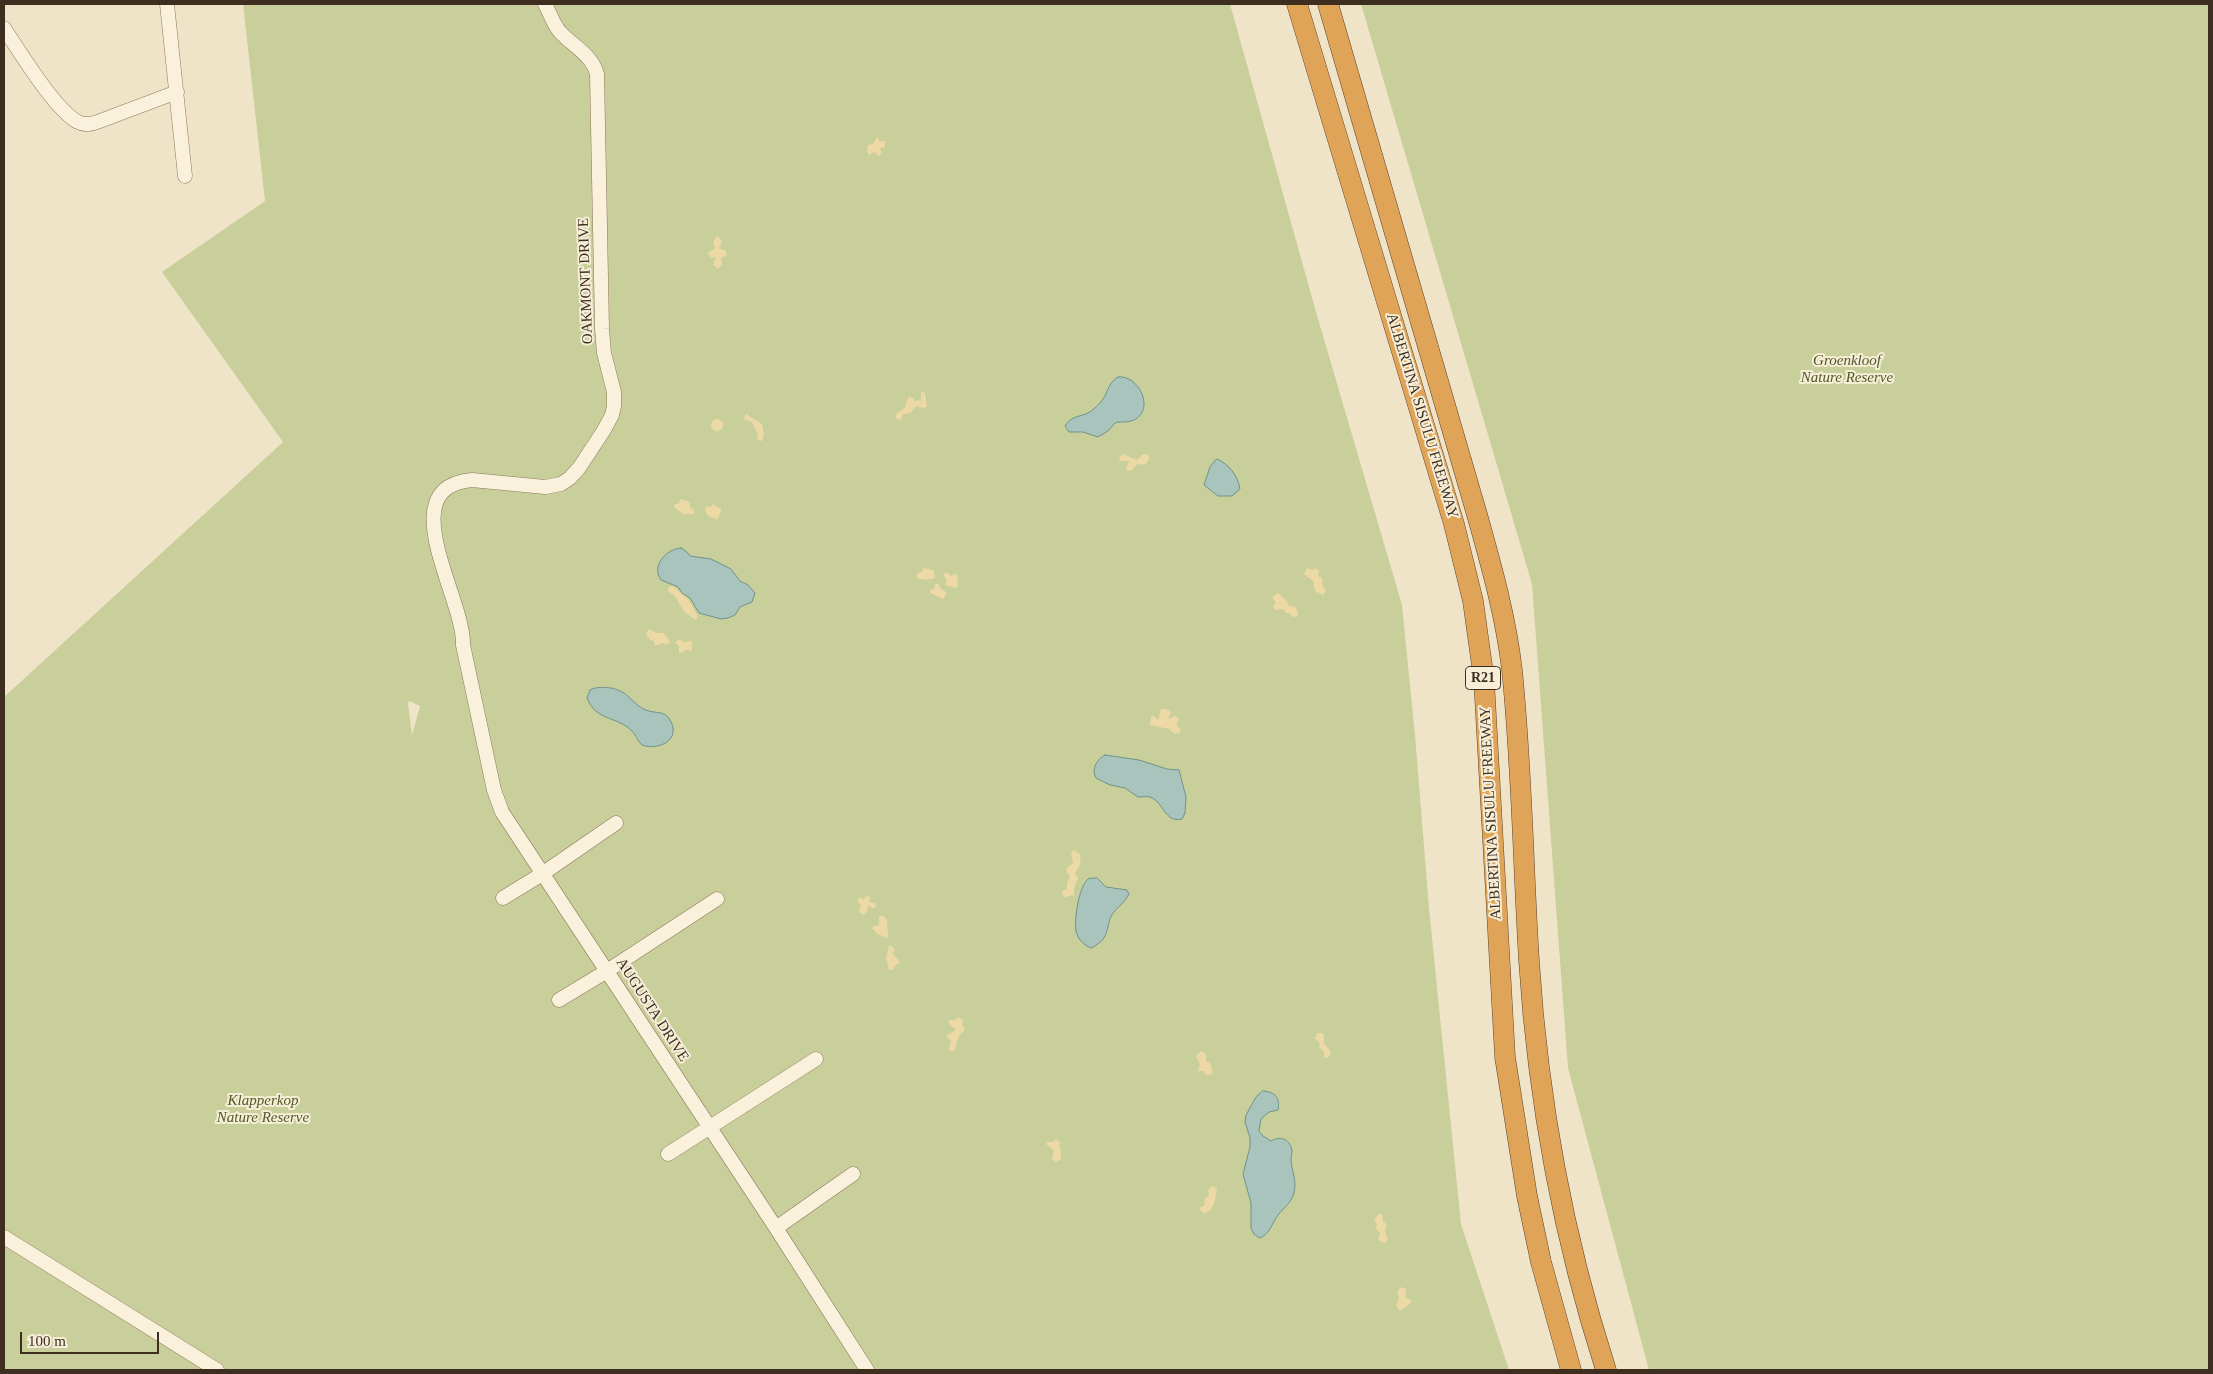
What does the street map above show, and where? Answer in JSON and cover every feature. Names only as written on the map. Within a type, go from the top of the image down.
[{"type":"highway","name":"ALBERTINA SISULU FREEWAY","points":[[1297,4],[1454,524],[1474,601],[1484,680],[1506,1058],[1527,1196],[1541,1262],[1571,1370]]},
{"type":"highway","name":"ALBERTINA SISULU FREEWAY","points":[[1328,4],[1473,499],[1500,598],[1511,669],[1518,737],[1529,962],[1544,1111],[1555,1179],[1567,1233],[1587,1313],[1606,1370]]},
{"type":"street","points":[[167,4],[185,176]]},
{"type":"street","name":"OAKMONT DRIVE","points":[[463,645],[462,625],[433,530],[433,512],[440,496],[454,484],[466,480],[545,487],[564,482],[574,474],[598,441],[610,421],[614,406],[612,384],[602,338],[597,74],[588,58],[561,33],[545,4]]},
{"type":"street","points":[[4,28],[61,110],[78,122],[89,124],[100,121],[177,92]]},
{"type":"street","name":"AUGUSTA DRIVE","points":[[463,645],[497,802],[542,874],[776,1228],[867,1370]]},
{"type":"street","points":[[503,898],[542,874],[616,823]]},
{"type":"street","points":[[559,1000],[717,899]]},
{"type":"street","points":[[668,1154],[816,1059]]},
{"type":"street","points":[[776,1228],[853,1174]]},
{"type":"street","points":[[4,1237],[217,1370]]},
{"type":"green space","name":"Klapperkop Nature Reserve","points":[[243,4],[1230,4],[1316,312],[1402,605],[1429,908],[1461,1224],[1509,1370],[4,1370],[4,697],[283,442],[162,272],[265,201]],"holes":[[[409,701],[420,706],[412,735],[408,703]]]},
{"type":"green space","name":"Groenkloof Nature Reserve","points":[[1361,4],[2209,4],[2209,1370],[1649,1370],[1568,1068],[1532,584]]},
{"type":"sand","points":[[877,137],[880,141],[885,141],[885,147],[880,148],[882,154],[879,156],[874,152],[869,155],[867,152],[868,145],[873,144]]},
{"type":"sand","points":[[717,236],[722,241],[719,248],[726,251],[726,256],[721,258],[722,265],[718,269],[713,265],[716,257],[710,258],[708,253],[715,248],[713,242]]},
{"type":"sand","points":[[921,391],[925,393],[927,407],[917,406],[910,413],[903,414],[901,420],[895,418],[897,413],[905,407],[909,397],[914,398],[914,402],[917,400],[921,401]]},
{"type":"sand","points":[[746,414],[762,424],[764,435],[762,441],[757,440],[758,434],[752,422],[744,419]]},
{"type":"sand","points":[[717,419],[723,425],[717,431],[711,425]]},
{"type":"sand","points":[[1123,454],[1137,460],[1142,455],[1148,454],[1149,459],[1145,465],[1137,464],[1132,470],[1128,471],[1126,468],[1129,461],[1120,461],[1119,458]]},
{"type":"sand","points":[[680,499],[690,502],[690,507],[694,510],[694,514],[683,514],[675,508],[674,505],[679,503]]},
{"type":"sand","points":[[713,504],[722,510],[717,520],[709,517],[705,511],[706,506],[711,507]]},
{"type":"sand","points":[[923,568],[934,570],[935,578],[925,580],[917,578],[917,573],[922,572]]},
{"type":"sand","points":[[1307,568],[1312,570],[1316,568],[1319,571],[1318,576],[1322,578],[1323,587],[1326,591],[1323,595],[1315,591],[1313,581],[1304,574]]},
{"type":"sand","points":[[947,572],[951,576],[955,574],[958,576],[956,588],[945,585],[947,580],[943,575]]},
{"type":"sand","points":[[938,583],[941,589],[947,593],[943,599],[930,593],[930,590],[934,589]]},
{"type":"sand","points":[[673,586],[689,600],[698,617],[696,620],[684,612],[675,596],[668,591],[669,587]]},
{"type":"sand","points":[[1278,593],[1287,601],[1289,606],[1295,607],[1298,616],[1292,617],[1290,613],[1286,613],[1283,609],[1275,610],[1273,606],[1276,603],[1272,597]]},
{"type":"sand","points":[[649,629],[656,633],[663,633],[669,639],[669,644],[662,643],[655,646],[654,641],[650,640],[646,634]]},
{"type":"sand","points":[[679,639],[685,642],[692,641],[692,650],[686,649],[684,652],[679,653],[679,646],[675,643]]},
{"type":"sand","points":[[1161,709],[1167,709],[1171,712],[1168,719],[1176,716],[1179,720],[1176,725],[1181,730],[1179,733],[1175,734],[1169,729],[1150,725],[1151,717],[1154,716],[1158,720]]},
{"type":"sand","points":[[1074,850],[1080,855],[1080,864],[1075,873],[1078,878],[1074,888],[1074,896],[1071,895],[1065,898],[1061,892],[1067,889],[1070,877],[1066,869],[1073,863],[1071,853]]},
{"type":"sand","points":[[866,895],[870,897],[869,902],[875,903],[876,907],[868,906],[867,912],[864,915],[859,912],[861,905],[857,900],[860,897],[864,900]]},
{"type":"sand","points":[[879,916],[884,916],[887,920],[887,938],[877,934],[872,928],[879,925]]},
{"type":"sand","points":[[889,945],[895,950],[892,953],[900,962],[895,965],[893,970],[889,970],[886,958]]},
{"type":"sand","points":[[958,1017],[963,1020],[962,1025],[965,1030],[959,1037],[955,1050],[952,1052],[949,1050],[951,1041],[947,1035],[956,1030],[948,1023],[950,1020],[955,1020]]},
{"type":"sand","points":[[1317,1033],[1324,1035],[1324,1043],[1331,1052],[1328,1058],[1324,1057],[1324,1051],[1319,1048],[1320,1044],[1315,1038]]},
{"type":"sand","points":[[1201,1051],[1206,1054],[1206,1062],[1210,1062],[1213,1072],[1210,1075],[1205,1075],[1204,1071],[1198,1071],[1200,1065],[1196,1056]]},
{"type":"sand","points":[[1055,1139],[1060,1142],[1059,1147],[1061,1151],[1061,1159],[1056,1162],[1052,1159],[1054,1151],[1046,1144],[1054,1142]]},
{"type":"sand","points":[[1212,1186],[1217,1188],[1213,1207],[1203,1213],[1199,1208],[1205,1205],[1204,1199],[1209,1196],[1208,1190]]},
{"type":"sand","points":[[1379,1214],[1382,1214],[1383,1221],[1387,1225],[1385,1231],[1388,1240],[1384,1243],[1378,1240],[1380,1233],[1376,1229],[1377,1224],[1374,1219]]},
{"type":"sand","points":[[1401,1287],[1406,1289],[1406,1298],[1411,1300],[1411,1303],[1400,1311],[1396,1306],[1399,1298],[1397,1292]]},
{"type":"water","points":[[1118,377],[1132,381],[1138,386],[1144,401],[1144,408],[1140,415],[1132,421],[1115,423],[1108,431],[1098,437],[1083,432],[1069,432],[1065,426],[1067,423],[1088,413],[1103,400],[1112,382]]},
{"type":"water","points":[[1217,459],[1229,467],[1237,480],[1240,489],[1232,496],[1218,496],[1204,485],[1210,467]]},
{"type":"water","points":[[681,548],[690,556],[711,559],[731,569],[740,581],[748,585],[755,593],[752,602],[740,607],[735,615],[728,618],[721,619],[699,613],[690,598],[682,593],[678,587],[661,580],[658,575],[659,564],[665,555],[670,551]]},
{"type":"water","points":[[595,688],[618,690],[642,708],[665,715],[673,727],[671,738],[661,745],[642,745],[631,730],[619,722],[601,715],[591,705],[587,698],[590,690]]},
{"type":"water","points":[[1105,755],[1139,760],[1167,769],[1179,770],[1186,797],[1185,813],[1182,819],[1171,818],[1150,797],[1138,797],[1125,788],[1110,785],[1096,778],[1094,771],[1096,765]]},
{"type":"water","points":[[1097,878],[1106,887],[1127,890],[1129,894],[1111,917],[1102,940],[1091,948],[1078,937],[1076,919],[1082,888],[1088,879]]},
{"type":"water","points":[[1263,1091],[1276,1096],[1278,1099],[1278,1110],[1269,1112],[1261,1119],[1259,1131],[1271,1141],[1281,1138],[1291,1146],[1295,1186],[1290,1202],[1278,1215],[1267,1232],[1259,1238],[1251,1228],[1251,1203],[1243,1174],[1250,1147],[1250,1138],[1245,1122],[1246,1115],[1256,1097]]}]
